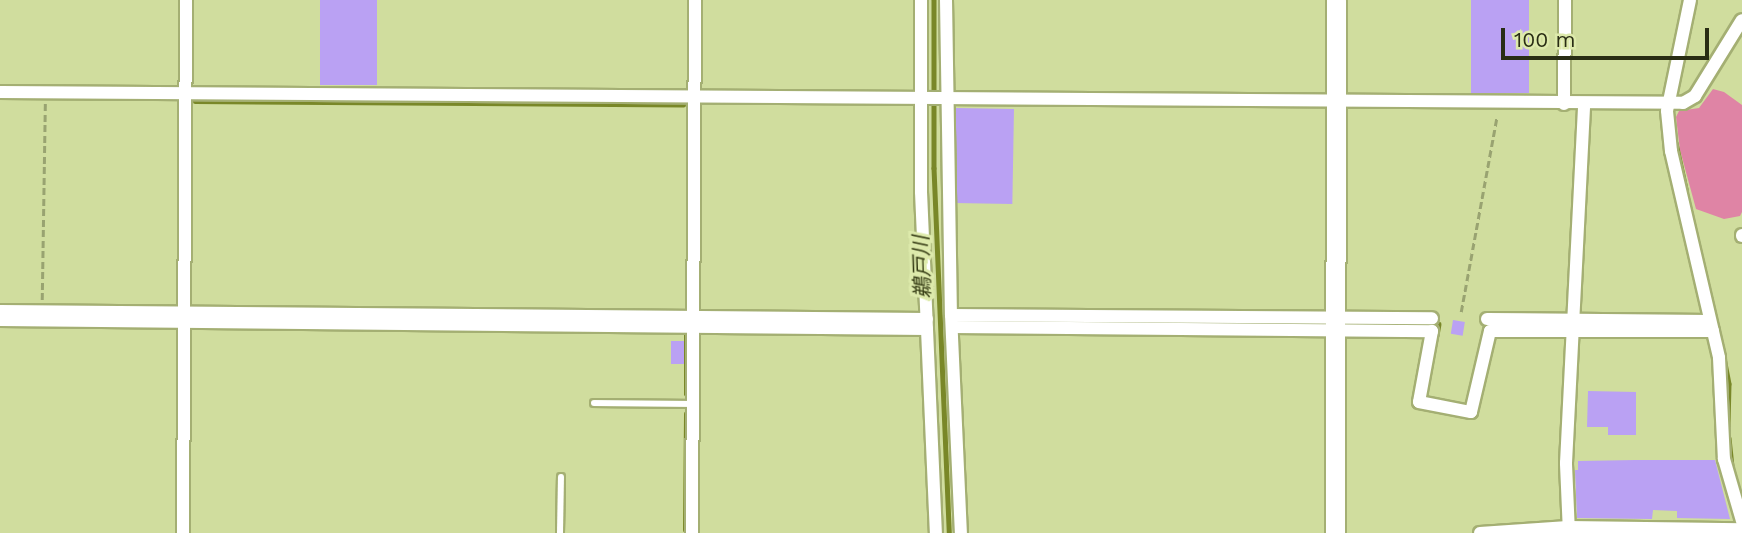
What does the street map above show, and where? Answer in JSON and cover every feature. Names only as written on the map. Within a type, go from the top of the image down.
[{"type":"street","points":[[183,533],[186,0]]},
{"type":"street","points":[[692,533],[695,0]]},
{"type":"street","points":[[921,0],[927,324],[936,533]]},
{"type":"street","points":[[946,0],[943,100],[961,533]]},
{"type":"street","points":[[1335,533],[1336,0]]},
{"type":"street","points":[[1564,104],[1565,0]]},
{"type":"street","points":[[1690,0],[1668,103],[1671,150],[1712,326],[1723,385],[1724,459],[1742,521]]},
{"type":"street","points":[[0,92],[695,99],[1684,103],[1695,96],[1742,20]]},
{"type":"street","points":[[1568,530],[1566,463],[1584,104]]},
{"type":"street","points":[[0,311],[184,317]]},
{"type":"street","points":[[0,320],[184,317],[927,324]]},
{"type":"street","points":[[951,321],[1334,323],[1432,318]]},
{"type":"street","points":[[1487,319],[1573,326]]},
{"type":"street","points":[[1334,323],[1432,331],[1419,402],[1471,412],[1490,331],[1573,326],[1712,326]]},
{"type":"street","points":[[1480,533],[1742,529]]},
{"type":"lane","points":[[594,403],[693,404]]},
{"type":"lane","points":[[561,477],[561,533]]},
{"type":"path","points":[[42,311],[45,93]]},
{"type":"path","points":[[1461,312],[1499,103]]},
{"type":"shaded area","points":[[1713,89],[1724,92],[1742,105],[1742,212],[1740,216],[1724,219],[1696,209],[1680,150],[1676,117],[1679,111],[1699,108]]},
{"type":"building","points":[[320,0],[377,0],[377,85],[320,85]]},
{"type":"building","points":[[1471,0],[1529,0],[1529,93],[1471,93]]},
{"type":"building","points":[[956,108],[1014,109],[1012,204],[954,203]]},
{"type":"building","points":[[1453,320],[1465,322],[1463,336],[1451,334]]},
{"type":"building","points":[[671,341],[684,341],[684,364],[671,364]]},
{"type":"building","points":[[1588,391],[1636,392],[1636,435],[1608,435],[1608,427],[1587,427]]},
{"type":"building","points":[[1715,460],[1730,519],[1677,518],[1677,511],[1653,510],[1652,519],[1577,518],[1575,470],[1578,470],[1578,461]]},
{"type":"waterway","name":"鵜戸川","points":[[934,0],[934,168],[949,533]]},
{"type":"waterway","points":[[195,101],[683,104]]},
{"type":"waterway","points":[[1676,143],[1686,189]]},
{"type":"waterway","points":[[1431,324],[1439,324],[1437,335]]},
{"type":"waterway","points":[[686,335],[686,394]]},
{"type":"waterway","points":[[1724,358],[1729,384],[1728,426]]},
{"type":"waterway","points":[[685,530],[686,414]]},
{"type":"waterway","points":[[1729,438],[1732,468]]}]
